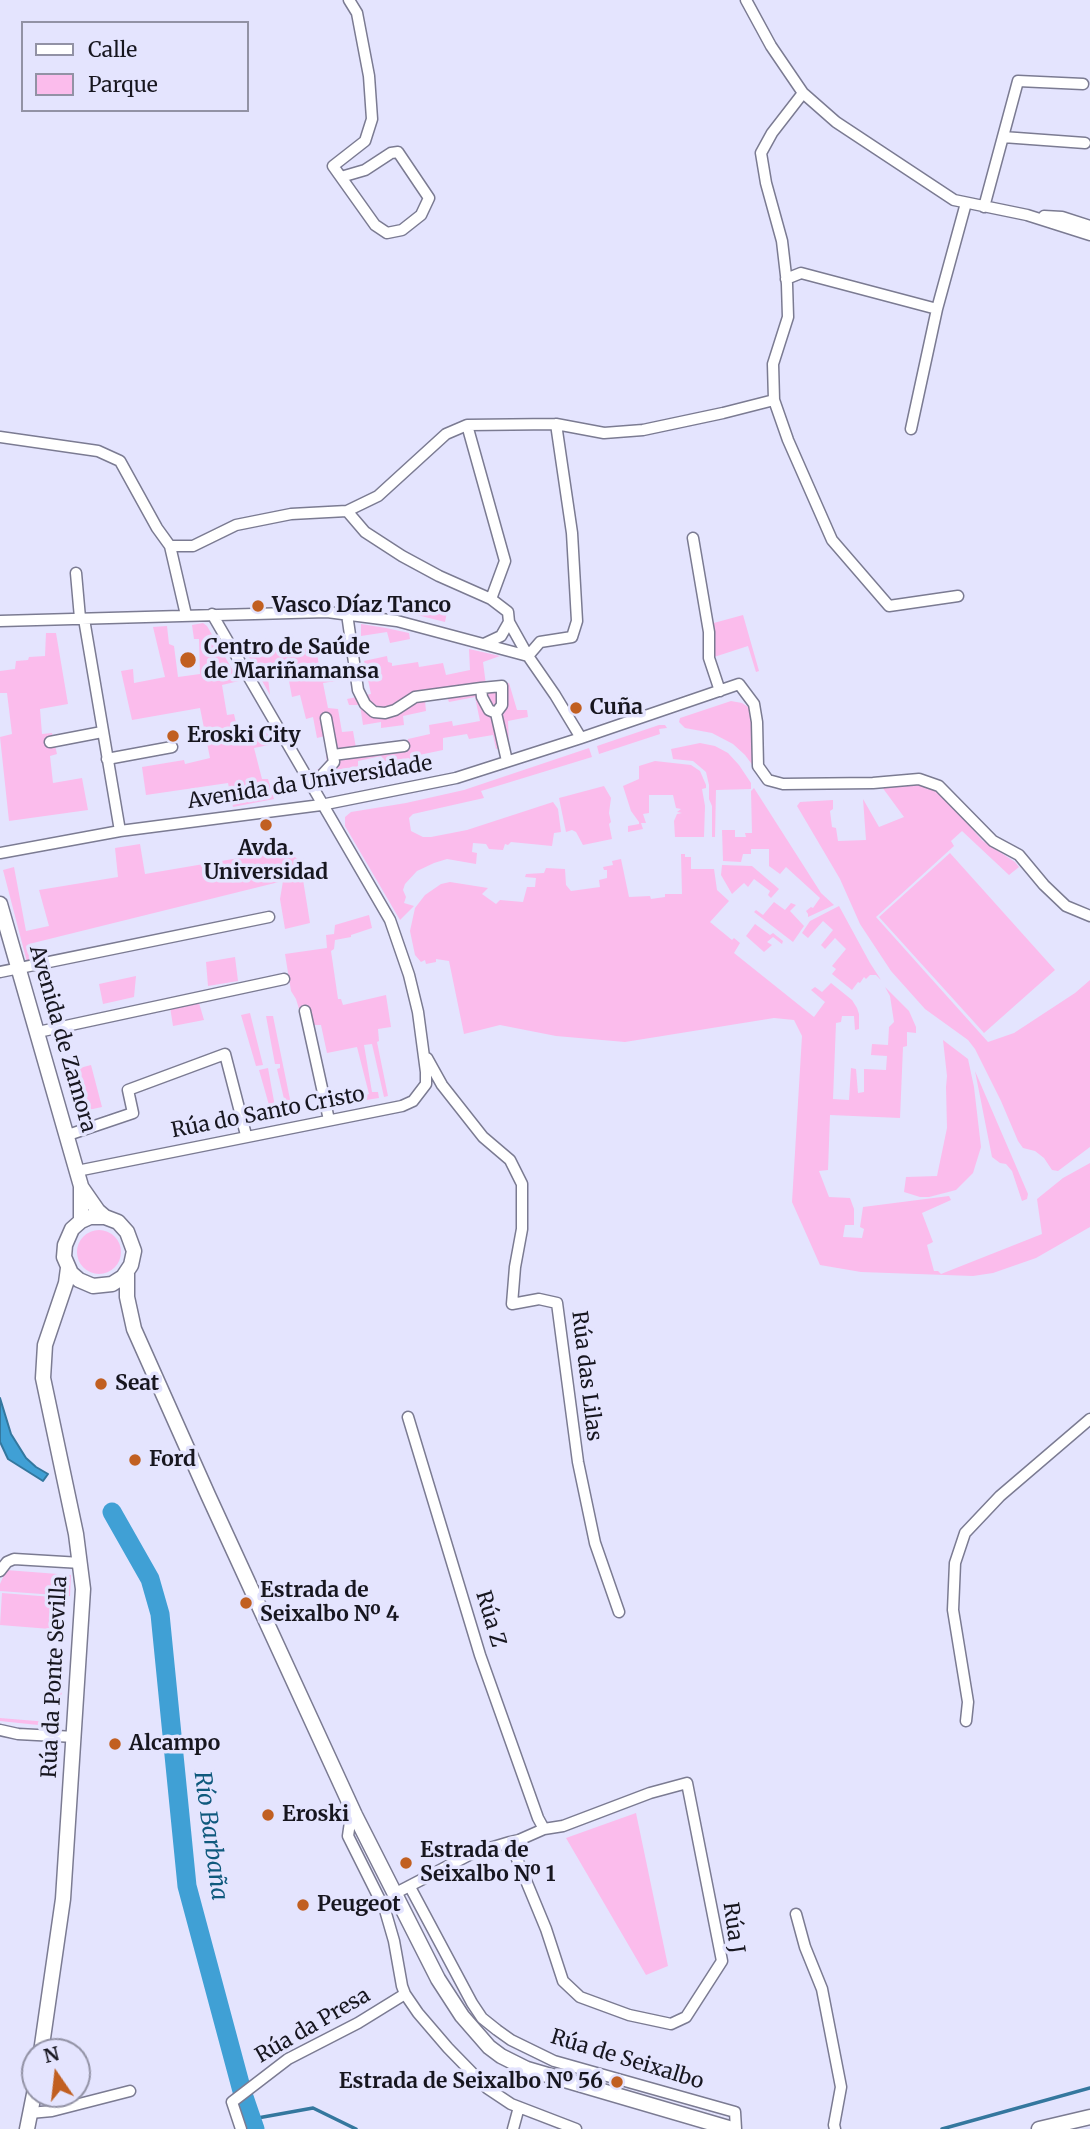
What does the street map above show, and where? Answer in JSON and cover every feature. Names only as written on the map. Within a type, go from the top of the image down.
[{"type":"street","points":[[341,177],[365,170],[391,153],[398,152],[429,198],[421,215],[402,229],[387,233],[375,225],[333,166],[365,141],[372,119],[369,76],[357,13],[349,0]]},
{"type":"street","points":[[746,0],[771,46],[803,93],[836,122],[954,200],[1027,215],[1090,234]]},
{"type":"street","points":[[984,207],[1018,81],[1083,84]]},
{"type":"street","points":[[803,93],[772,133],[761,153],[766,183],[782,241],[786,279],[788,317],[774,364],[774,400],[788,440],[832,540],[889,606],[958,596]]},
{"type":"street","points":[[1003,137],[1085,143]]},
{"type":"street","points":[[911,429],[937,309],[966,203]]},
{"type":"street","points":[[1027,215],[1062,217],[1090,226]]},
{"type":"street","points":[[786,279],[801,273],[937,309]]},
{"type":"street","points":[[170,546],[193,546],[236,525],[292,514],[347,511],[379,496],[446,434],[467,425],[556,424],[604,433],[643,430],[774,400]]},
{"type":"street","points":[[528,656],[540,642],[572,637],[577,621],[572,533],[556,424]]},
{"type":"street","points":[[467,425],[505,561],[491,598]]},
{"type":"street","points":[[0,437],[98,451],[120,461],[170,546],[186,615]]},
{"type":"street","points":[[347,511],[365,532],[402,556],[439,576],[491,598],[508,612],[509,622],[528,656],[581,738]]},
{"type":"street","points":[[693,538],[709,632],[709,658],[720,691]]},
{"type":"street","points":[[76,573],[120,831]]},
{"type":"street","points":[[0,621],[327,612],[397,621],[528,656]]},
{"type":"street","points":[[212,614],[390,920],[412,987],[424,1053]]},
{"type":"street","points":[[346,614],[358,690],[365,704],[374,712],[385,713],[415,697],[502,686],[502,705],[496,713],[507,761]]},
{"type":"street","points":[[484,644],[502,636],[509,622]]},
{"type":"street","name":"Avenida da Universidade","points":[[0,853],[120,831],[321,805],[456,778],[739,684],[754,704],[758,765],[768,780],[783,784],[873,783],[919,779],[939,786],[993,841],[1019,855],[1066,906],[1090,916]]},
{"type":"street","points":[[481,688],[482,697],[489,710],[496,713]]},
{"type":"street","points":[[311,787],[334,762],[326,718]]},
{"type":"street","points":[[50,743],[102,732]]},
{"type":"street","points":[[333,755],[404,746]]},
{"type":"street","points":[[107,759],[173,747]]},
{"type":"street","name":"Avenida de Zamora","points":[[0,904],[81,1186],[81,1221],[66,1239],[64,1257],[68,1268]]},
{"type":"street","points":[[0,972],[269,917]]},
{"type":"street","points":[[38,1032],[284,979]]},
{"type":"street","points":[[305,1011],[328,1120]]},
{"type":"street","name":"Rúa do Santo Cristo","points":[[77,1171],[401,1106],[413,1101],[426,1084],[424,1053]]},
{"type":"street","name":"Rúa das Lilas","points":[[424,1053],[442,1085],[483,1137],[510,1160],[522,1184],[522,1229],[512,1304],[539,1299],[557,1303],[578,1462],[595,1543],[619,1612]]},
{"type":"street","points":[[68,1135],[133,1113],[128,1090],[225,1054],[246,1135]]},
{"type":"street","name":"Avenida de Zamora","points":[[81,1186],[91,1203],[105,1217],[123,1227],[131,1238],[134,1256],[127,1274]]},
{"type":"street","points":[[81,1221],[90,1217],[105,1217]]},
{"type":"street","points":[[68,1268],[84,1283],[103,1287],[115,1297],[134,1329],[355,1815],[450,1999],[480,2039],[502,2056],[546,2076],[734,2129]]},
{"type":"street","name":"Rúa da Ponte Sevilla","points":[[43,2038],[63,1899],[83,1589],[82,1563],[43,1378],[45,1345],[66,1283],[68,1268]]},
{"type":"street","points":[[103,1287],[127,1274]]},
{"type":"street","points":[[127,1274],[127,1297],[134,1329]]},
{"type":"street","name":"Rúa da Ponte Sevilla","points":[[58,1309],[84,1283]]},
{"type":"street","name":"Rúa Z","points":[[408,1418],[480,1655],[544,1829]]},
{"type":"street","points":[[967,1721],[968,1702],[953,1610],[955,1563],[965,1533],[1000,1496],[1090,1419]]},
{"type":"street","points":[[0,1571],[7,1562],[14,1559],[82,1563]]},
{"type":"street","points":[[0,1730],[18,1734],[75,1737]]},
{"type":"street","name":"Rúa J","points":[[394,1894],[473,1853],[544,1829],[563,1826],[650,1793],[687,1783],[722,1961],[686,2017],[671,2024],[629,2015],[580,1997],[564,1981],[510,1842]]},
{"type":"street","points":[[355,1815],[350,1822],[348,1836],[385,1910],[405,1994],[425,2023],[487,2088],[519,2107],[576,2129]]},
{"type":"street","name":"Rúa de Seixalbo","points":[[410,1887],[472,2003],[482,2018],[497,2031],[554,2061],[734,2112],[734,2129]]},
{"type":"street","points":[[796,1914],[805,1947],[822,1989],[841,2087],[835,2129]]},
{"type":"street","name":"Rúa da Presa","points":[[241,2129],[232,2102],[288,2059],[358,2023],[405,1994]]},
{"type":"street","points":[[30,2113],[52,2111],[130,2091]]},
{"type":"street","points":[[513,2129],[519,2107]]},
{"type":"street","points":[[27,2129],[31,2108]]},
{"type":"street","points":[[1039,2129],[1090,2117]]},
{"type":"street","points":[[1077,2129],[1090,2126]]},
{"type":"green space","points":[[412,602],[415,608],[448,607],[445,622],[405,612],[413,611]]},
{"type":"green space","points":[[743,615],[759,671],[756,672],[748,646],[711,658],[710,624]]},
{"type":"green space","points":[[203,623],[239,681],[222,685],[227,715],[234,714],[239,736],[266,732],[274,744],[254,748],[262,779],[268,779],[274,799],[233,807],[228,783],[146,795],[142,767],[184,760],[185,764],[210,758],[200,708],[132,720],[121,671],[133,669],[134,683],[165,677],[153,627],[167,626],[169,644],[174,646],[178,677],[200,674],[199,639],[194,639],[192,625]]},
{"type":"green space","points":[[361,624],[409,633],[410,639],[390,643],[387,632],[361,636]]},
{"type":"green space","points":[[46,633],[56,633],[68,704],[40,709],[42,734],[52,733],[57,754],[50,756],[53,783],[82,778],[88,810],[9,821],[0,737],[12,734],[7,693],[0,693],[0,671],[15,669],[16,661],[45,656]]},
{"type":"green space","points":[[293,647],[294,650],[316,647],[320,672],[339,670],[342,680],[323,683],[328,708],[338,709],[342,732],[353,731],[356,748],[407,748],[408,739],[430,734],[429,725],[452,721],[453,726],[480,721],[475,697],[449,702],[447,697],[425,701],[426,711],[403,716],[404,725],[381,728],[381,722],[363,725],[360,705],[349,705],[347,699],[371,694],[364,661],[387,656],[392,666],[418,662],[419,667],[443,663],[446,675],[470,670],[469,649],[500,656],[483,662],[486,685],[509,683],[517,710],[527,710],[528,717],[508,721],[509,744],[496,749],[493,735],[469,739],[467,734],[443,738],[443,750],[419,755],[421,771],[413,773],[409,758],[385,761],[381,756],[358,761],[358,767],[334,770],[334,786],[325,787],[312,772],[327,765],[325,736],[317,738],[313,717],[306,719],[300,695],[292,697],[286,665],[267,669],[270,695],[246,652]]},
{"type":"green space","points":[[731,701],[748,707],[752,716],[755,771],[745,755],[733,744],[712,733],[685,728],[679,722],[680,718]]},
{"type":"green space","points":[[665,725],[667,728],[659,729],[660,734],[599,754],[597,746]]},
{"type":"green space","points":[[700,743],[715,746],[728,753],[751,783],[751,789],[716,790],[715,837],[712,837],[712,806],[706,772],[693,761],[673,759],[671,749]]},
{"type":"green space","points":[[589,748],[592,757],[481,791],[484,798],[413,814],[409,818],[411,831],[423,837],[431,837],[467,830],[553,802],[558,809],[561,832],[554,833],[552,846],[511,842],[505,844],[503,850],[489,849],[486,844],[473,843],[472,852],[477,853],[476,864],[447,859],[417,871],[403,890],[406,897],[404,903],[414,906],[400,920],[345,826],[345,817],[351,812],[464,790]]},
{"type":"green space","points":[[655,761],[691,765],[700,771],[706,785],[706,788],[702,789],[705,806],[704,837],[675,837],[674,821],[677,814],[682,813],[677,812],[681,809],[676,808],[673,795],[649,795],[649,813],[643,814],[646,823],[641,823],[643,829],[628,832],[628,826],[639,822],[631,811],[623,786],[639,779],[639,766]]},
{"type":"green space","points":[[921,782],[942,795],[983,841],[1019,867],[1009,875],[962,831],[951,841],[954,846],[876,917],[988,1042],[1014,1033],[1090,980],[1090,1147],[1058,1171],[1052,1170],[1044,1158],[1035,1151],[1023,1148],[1018,1141],[1001,1101],[968,1040],[925,1009],[891,971],[860,924],[840,879],[797,806],[800,802],[833,800],[833,809],[830,811],[832,827],[836,828],[838,841],[866,840],[863,799],[879,827],[904,817],[882,787]]},
{"type":"green space","points":[[604,786],[611,798],[609,824],[612,839],[583,845],[576,832],[566,832],[559,798]]},
{"type":"green space","points":[[754,788],[821,893],[834,905],[808,917],[806,911],[813,908],[820,898],[786,867],[780,874],[769,866],[769,849],[751,849],[751,854],[743,854],[741,862],[723,861],[722,830],[735,830],[735,837],[746,837],[745,833],[752,833],[751,791]]},
{"type":"green space","points":[[140,844],[145,874],[286,850],[300,861],[310,923],[285,929],[280,899],[283,881],[29,944],[35,959],[27,962],[3,870],[14,867],[26,931],[49,926],[39,890],[118,877],[115,848]]},
{"type":"green space","points":[[950,853],[1055,970],[984,1033],[879,917]]},
{"type":"green space","points":[[681,854],[691,857],[691,869],[714,869],[717,890],[729,901],[710,922],[732,940],[734,938],[740,943],[734,953],[814,1017],[825,1002],[811,990],[815,987],[822,992],[831,983],[852,1000],[857,1008],[859,1029],[855,1030],[854,1016],[842,1016],[841,1022],[836,1023],[833,1099],[849,1100],[851,1068],[856,1069],[858,1093],[864,1092],[864,1069],[886,1070],[887,1056],[871,1055],[872,1044],[888,1045],[889,1027],[894,1022],[890,996],[885,987],[909,1011],[916,1027],[916,1033],[907,1032],[907,1046],[903,1047],[900,1118],[830,1115],[828,1170],[819,1171],[829,1197],[850,1198],[854,1209],[854,1225],[845,1225],[843,1237],[862,1238],[864,1229],[860,1227],[863,1207],[949,1196],[951,1200],[922,1213],[933,1242],[927,1245],[934,1271],[941,1274],[1042,1234],[1037,1199],[1063,1178],[1090,1163],[1090,1227],[1036,1258],[993,1273],[973,1276],[861,1272],[820,1265],[792,1202],[802,1036],[794,1020],[774,1018],[625,1042],[556,1036],[500,1025],[464,1034],[449,961],[436,959],[436,962],[426,964],[425,960],[421,962],[415,955],[410,931],[415,908],[425,895],[441,884],[450,882],[488,888],[482,894],[496,904],[500,900],[523,902],[527,887],[535,887],[536,878],[525,877],[526,874],[544,873],[546,868],[565,869],[566,885],[571,891],[600,887],[599,880],[607,878],[607,870],[603,867],[613,865],[612,861],[621,859],[629,897],[650,896],[651,899],[665,897],[665,894],[682,894]]},
{"type":"green space","points":[[722,865],[752,866],[779,889],[771,898],[768,895],[770,891],[754,879],[748,887],[744,883],[732,894],[721,875]]},
{"type":"green space","points":[[774,902],[785,910],[791,903],[796,905],[790,911],[804,926],[793,942],[754,912],[756,910],[763,915]]},
{"type":"green space","points":[[839,906],[881,980],[876,975],[870,975],[866,979],[864,977],[852,990],[832,974],[836,969],[832,966],[846,949],[835,938],[825,949],[821,945],[833,930],[823,921],[808,938],[802,933],[810,921]]},
{"type":"green space","points":[[369,915],[372,928],[335,940],[334,949],[331,951],[338,999],[341,999],[343,1005],[386,995],[391,1027],[378,1029],[377,1042],[388,1096],[384,1097],[372,1044],[364,1045],[372,1092],[378,1092],[379,1098],[366,1100],[364,1096],[369,1094],[357,1047],[327,1053],[321,1025],[311,1025],[308,1006],[299,1009],[291,991],[285,954],[327,948],[326,935],[334,934],[335,925]]},
{"type":"green space","points":[[755,924],[770,935],[773,933],[783,941],[782,944],[773,937],[767,942],[772,945],[764,952],[746,936]]},
{"type":"green space","points":[[235,957],[238,981],[208,986],[206,962]]},
{"type":"green space","points":[[136,976],[134,997],[103,1004],[99,984]]},
{"type":"green space","points":[[199,1003],[204,1020],[173,1026],[170,1007]]},
{"type":"green space","points":[[250,1013],[263,1065],[256,1066],[241,1015]]},
{"type":"green space","points":[[266,1016],[273,1016],[293,1114],[288,1116],[277,1069],[280,1064],[275,1064]]},
{"type":"green space","points":[[943,1040],[968,1059],[981,1147],[973,1173],[956,1190],[920,1197],[904,1192],[906,1177],[937,1176],[947,1128],[947,1076]]},
{"type":"green space","points":[[91,1065],[102,1107],[88,1110],[76,1069]]},
{"type":"green space","points":[[268,1068],[277,1118],[273,1119],[259,1070]]},
{"type":"green space","points":[[975,1071],[1028,1194],[1027,1199],[1022,1201],[1012,1171],[1006,1164],[992,1157]]},
{"type":"green space","points":[[99,1230],[114,1237],[121,1252],[114,1267],[99,1274],[84,1267],[77,1252],[84,1237]]},
{"type":"green space","points":[[6,1570],[71,1575],[70,1596],[0,1591]]},
{"type":"green space","points":[[2,1593],[65,1598],[63,1630],[0,1625]]},
{"type":"green space","points":[[60,1674],[63,1675],[60,1716],[56,1723],[48,1726],[0,1721],[0,1718],[54,1721],[57,1715]]},
{"type":"green space","points":[[636,1813],[668,1966],[646,1975],[566,1838]]},
{"type":"water","points":[[0,1398],[11,1434],[26,1458],[48,1474],[43,1481],[8,1459],[0,1442]]},
{"type":"waterway","name":"Río Barbaña","points":[[112,1512],[150,1579],[160,1614],[187,1886],[242,2091],[255,2129]]},
{"type":"waterway","points":[[942,2129],[1090,2088]]},
{"type":"waterway","points":[[252,2119],[313,2108],[356,2129]]},
{"type":"place","name":"Vasco Díaz Tanco","points":[[258,606]]},
{"type":"place","name":"Centro de Saúde de Mariñamansa","points":[[188,660]]},
{"type":"place","name":"Cuña","points":[[576,708]]},
{"type":"place","name":"Eroski City","points":[[173,736]]},
{"type":"place","name":"Avda. Universidad","points":[[266,825]]},
{"type":"place","name":"Seat","points":[[101,1384]]},
{"type":"place","name":"Ford","points":[[135,1460]]},
{"type":"place","name":"Estrada de Seixalbo Nº 4","points":[[246,1603]]},
{"type":"place","name":"Alcampo","points":[[115,1744]]},
{"type":"place","name":"Eroski","points":[[268,1815]]},
{"type":"place","name":"Estrada de Seixalbo Nº 1","points":[[406,1863]]},
{"type":"place","name":"Peugeot","points":[[303,1905]]},
{"type":"place","name":"Estrada de Seixalbo Nº 56","points":[[617,2082]]}]
